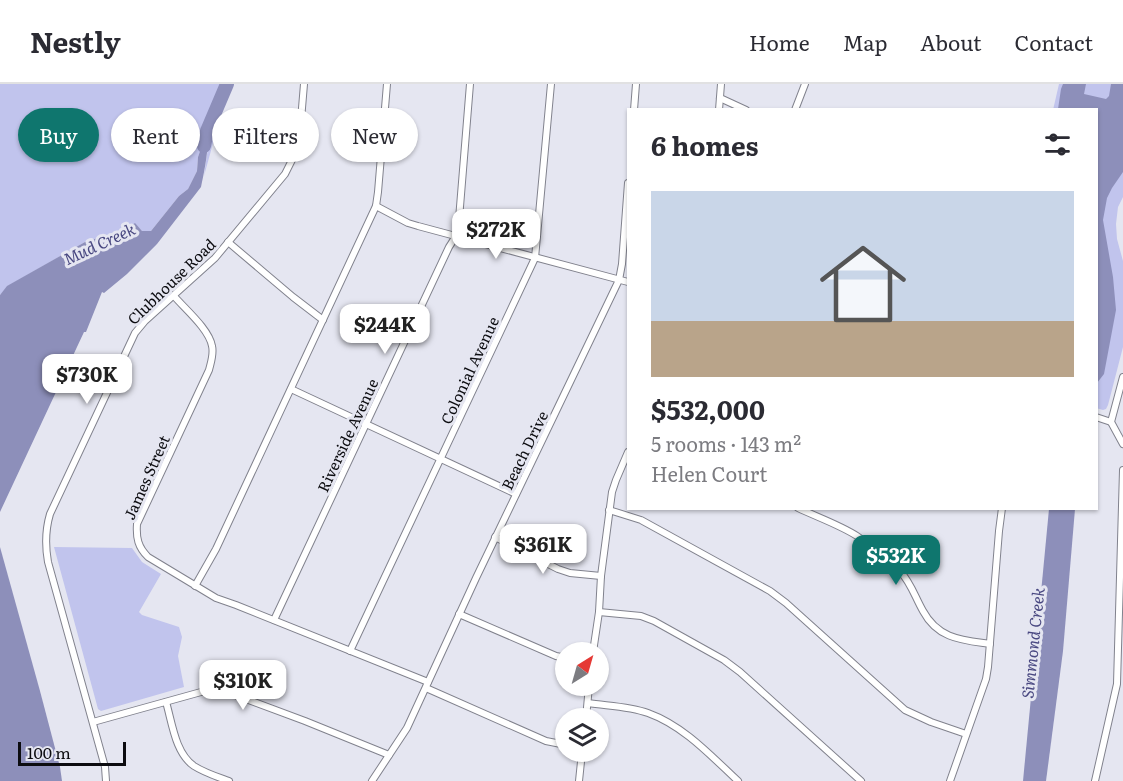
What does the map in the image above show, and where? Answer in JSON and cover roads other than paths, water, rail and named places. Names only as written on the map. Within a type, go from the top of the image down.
[{"type":"street","name":"Clubhouse Road","points":[[106,781],[105,767],[48,562],[45,549],[46,529],[53,506],[132,338],[145,321],[215,258],[285,174],[294,156],[300,132],[304,84]]},
{"type":"street","points":[[195,585],[216,549],[376,206],[387,84]]},
{"type":"street","name":"Riverside Avenue","points":[[274,620],[456,236],[470,84]]},
{"type":"street","name":"Colonial Avenue","points":[[350,651],[535,258],[551,84]]},
{"type":"street","points":[[634,108],[636,84]]},
{"type":"street","points":[[719,108],[721,84]]},
{"type":"street","points":[[796,108],[805,84]]},
{"type":"street","points":[[720,98],[742,108]]},
{"type":"street","name":"Beach Drive","points":[[372,781],[407,728],[495,537],[619,280],[627,196]]},
{"type":"street","points":[[376,206],[408,223],[627,282]]},
{"type":"street","points":[[228,242],[323,320]]},
{"type":"street","name":"James Street","points":[[174,296],[207,333],[212,345],[213,357],[209,370],[136,524],[139,546],[148,557],[219,599],[350,651],[546,741],[555,743]]},
{"type":"street","points":[[1111,422],[1123,377]]},
{"type":"street","points":[[291,389],[516,494]]},
{"type":"street","points":[[1098,418],[1111,422],[1123,444]]},
{"type":"street","points":[[594,642],[609,510],[616,480],[627,454]]},
{"type":"street","points":[[1095,781],[1117,684],[1122,589],[1123,470]]},
{"type":"street","points":[[609,510],[641,520],[770,591],[905,710],[966,735]]},
{"type":"street","points":[[802,510],[855,535],[872,546],[901,573],[913,590],[923,612],[933,625],[947,635],[990,644]]},
{"type":"street","points":[[950,781],[986,679],[1002,510]]},
{"type":"street","points":[[495,537],[558,569],[570,573],[601,576]]},
{"type":"street","points":[[599,612],[641,616],[724,660],[861,781]]},
{"type":"street","points":[[459,614],[555,656]]},
{"type":"street","points":[[93,722],[201,692],[227,692],[389,755]]},
{"type":"street","points":[[587,708],[588,696]]},
{"type":"street","points":[[166,702],[179,748],[187,759],[195,766],[230,781]]},
{"type":"street","points":[[588,703],[646,712],[664,720],[690,738],[738,781]]},
{"type":"street","points":[[579,781],[581,762]]},
{"type":"water","points":[[1063,84],[1086,84],[1084,94],[1106,99],[1109,96],[1111,84],[1123,84],[1123,172],[1107,198],[1103,220],[1116,310],[1104,374],[1098,382],[1098,108],[1058,108]]},
{"type":"water","points":[[207,131],[207,151],[201,187],[157,244],[127,274],[104,293],[102,292],[86,332],[84,332],[0,512],[0,295],[7,286],[85,242],[127,229],[135,223],[142,231],[151,231],[179,196],[188,189],[197,171],[198,162],[200,162],[200,151]]},
{"type":"water","points":[[1049,510],[1075,510],[1063,651],[1046,781],[1023,781]]},
{"type":"water","points":[[0,547],[40,691],[62,781],[0,781]]},
{"type":"waterway","name":"Mud Creek","points":[[204,146],[207,131],[227,84]]},
{"type":"water label","name":"Simmond Creek","points":[[1032,643]]}]
